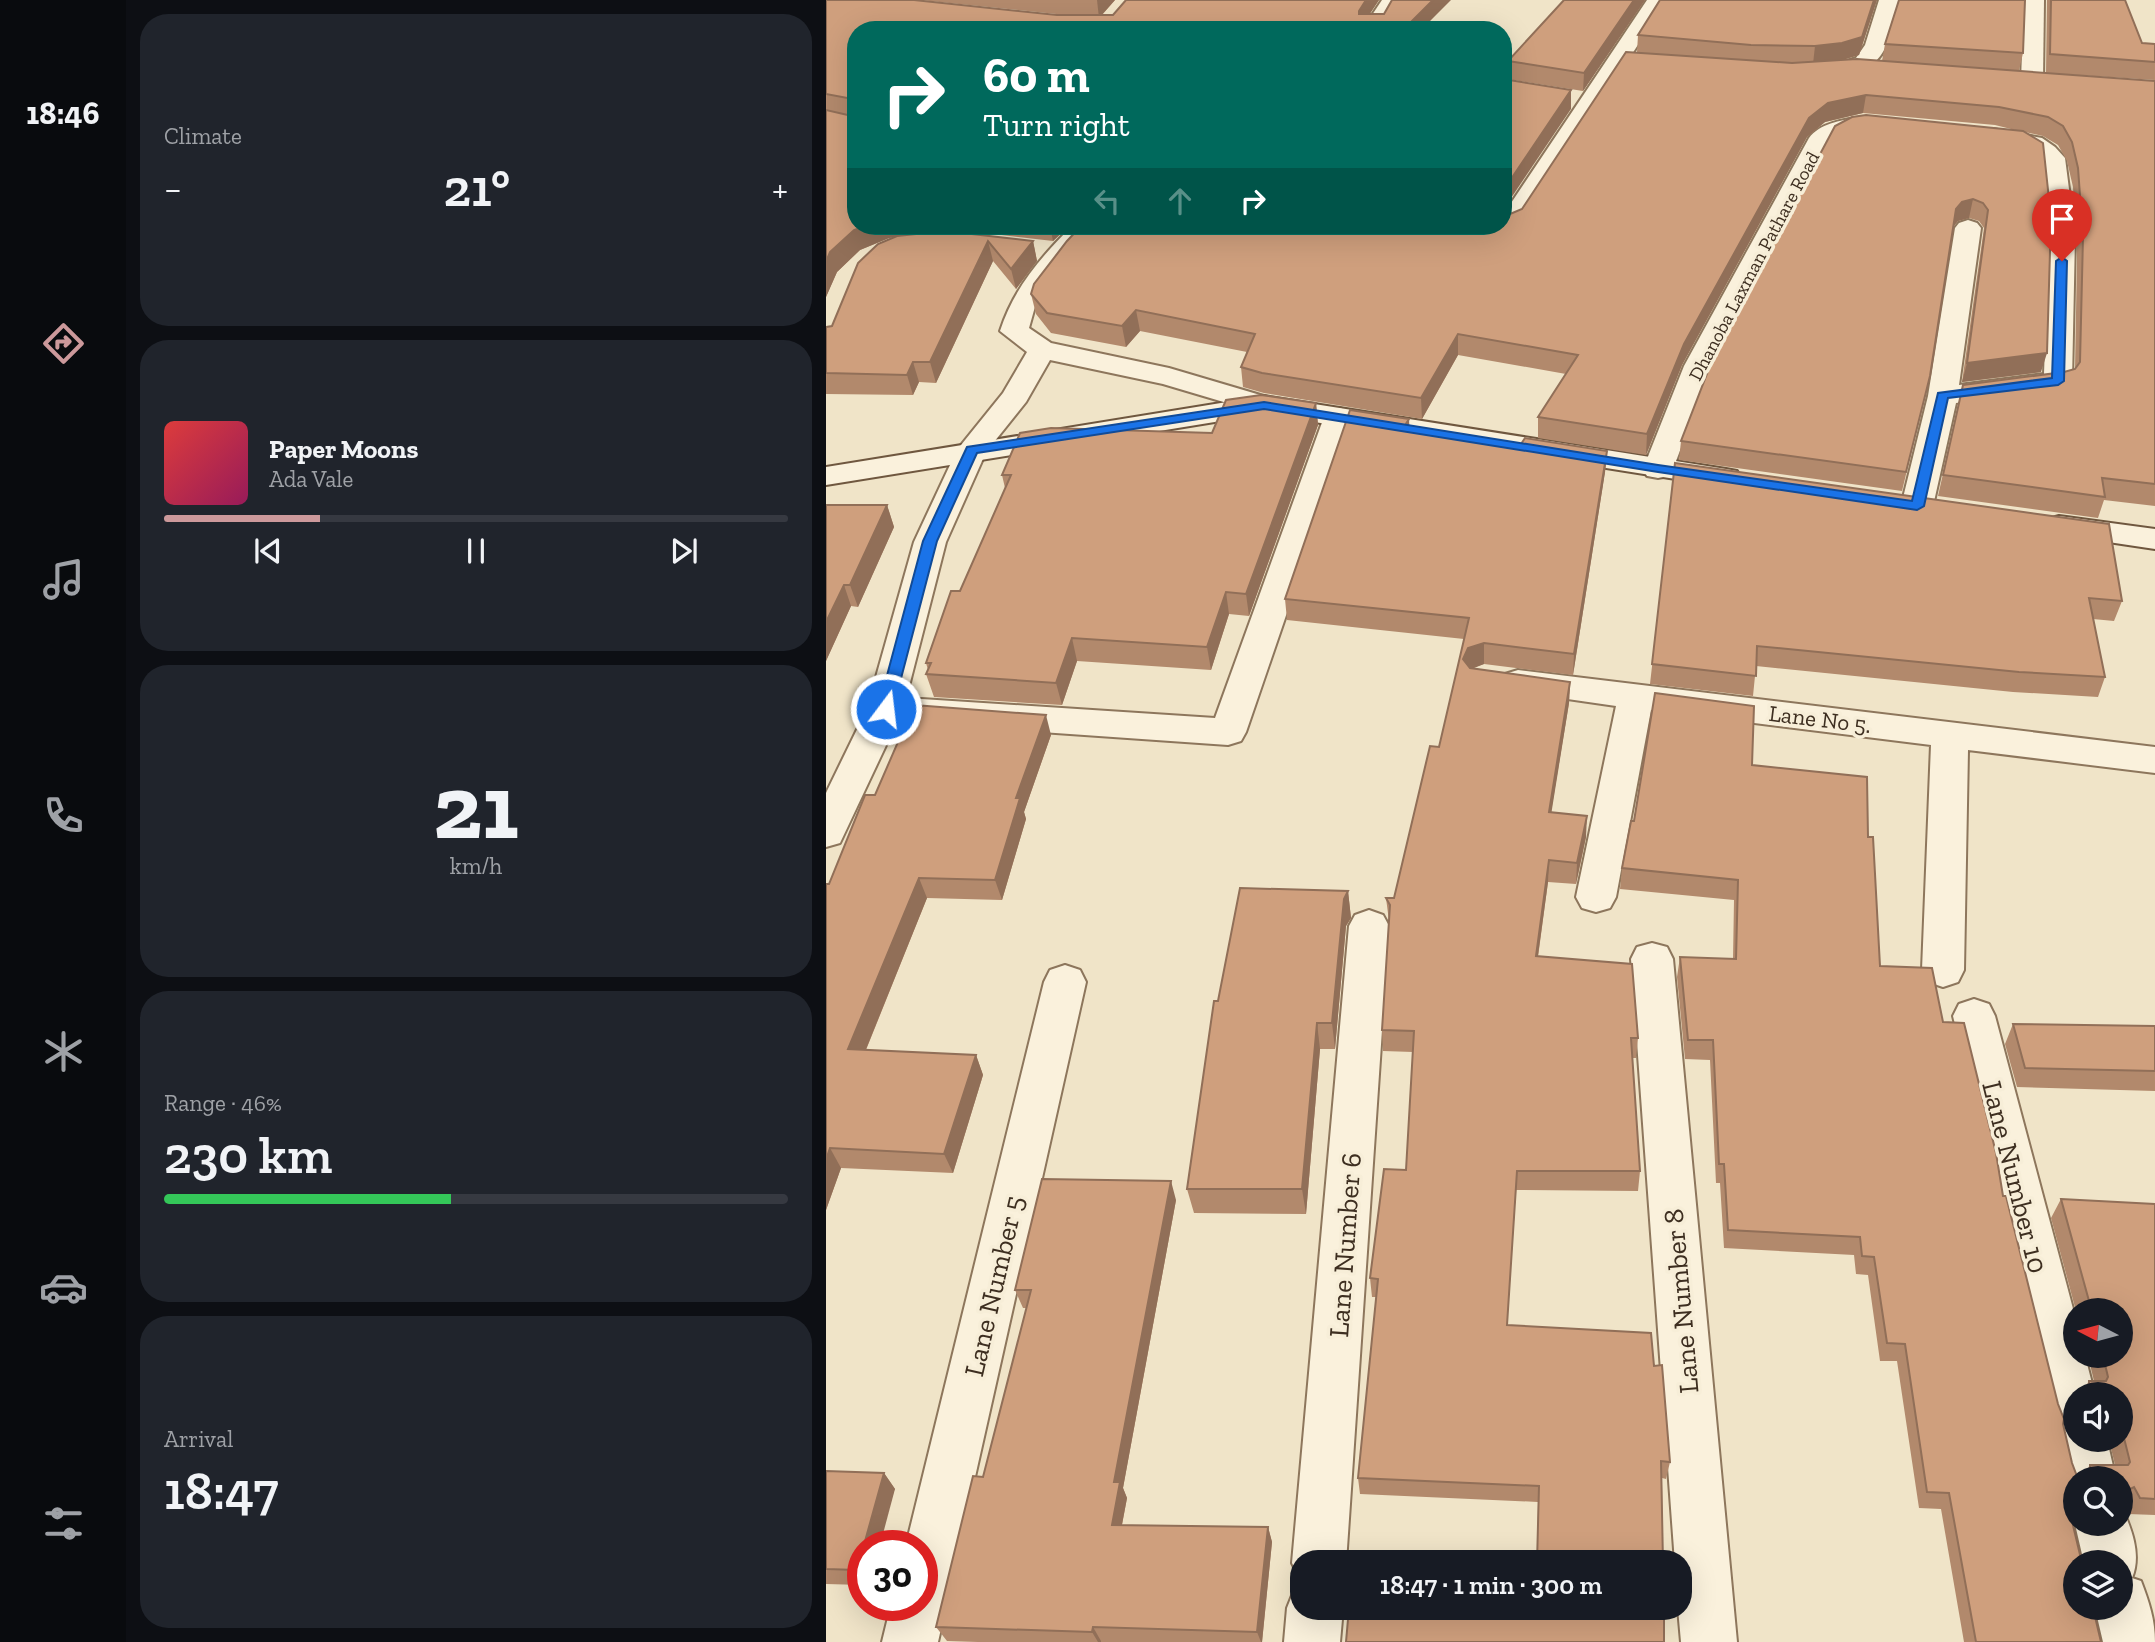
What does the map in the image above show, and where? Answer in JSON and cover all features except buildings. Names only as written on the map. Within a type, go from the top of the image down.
[{"type":"street","points":[[1378,21],[1392,0]]},
{"type":"street","points":[[1512,220],[1657,0]]},
{"type":"street","points":[[1857,69],[1870,61],[1889,0]]},
{"type":"street","points":[[2032,80],[2035,0]]},
{"type":"street","points":[[1618,60],[1643,62]]},
{"type":"street","points":[[1800,72],[1884,70]]},
{"type":"street","points":[[2005,78],[2059,82]]},
{"type":"street","points":[[1564,98],[1588,102]]},
{"type":"street","name":"Dhanoba Laxman Pathare Road","points":[[1658,469],[1698,366],[1821,138],[1842,126],[1863,123],[1903,127]]},
{"type":"street","points":[[1943,396],[2058,381],[2063,236],[2053,158],[2046,149],[2025,139],[1971,134]]},
{"type":"street","points":[[1917,506],[1943,396],[1968,228]]},
{"type":"street","points":[[1072,235],[1047,252],[1023,302],[1014,331],[1042,349],[1169,377],[1264,405],[1754,482]]},
{"type":"street","points":[[826,833],[886,709],[930,541],[972,450],[1016,396],[1042,349]]},
{"type":"street","points":[[826,475],[1264,405]]},
{"type":"street","points":[[886,709],[1228,732],[1339,418]]},
{"type":"street","points":[[2036,522],[2155,539]]},
{"type":"street","name":"Lane No 5.","points":[[1484,678],[2155,760]]},
{"type":"street","points":[[1596,897],[1636,696]]},
{"type":"street","points":[[1943,970],[1950,735]]},
{"type":"street","name":"Lane Number 6","points":[[1320,1550],[1369,926]]},
{"type":"street","name":"Lane Number 8","points":[[1652,959],[1709,1642]]},
{"type":"street","name":"Lane Number 5","points":[[936,1530],[1065,982]]},
{"type":"street","name":"Lane Number 10","points":[[1974,1016],[2066,1382]]},
{"type":"street","points":[[1312,1642],[1314,1620]]},
{"type":"street","points":[[2126,1620],[2131,1642]]},
{"type":"street","points":[[910,1642],[915,1621]]},
{"type":"route","points":[[886,709],[930,541],[972,450],[1264,405],[1658,469],[1917,506],[1943,396],[2058,381],[2062,261]]}]
